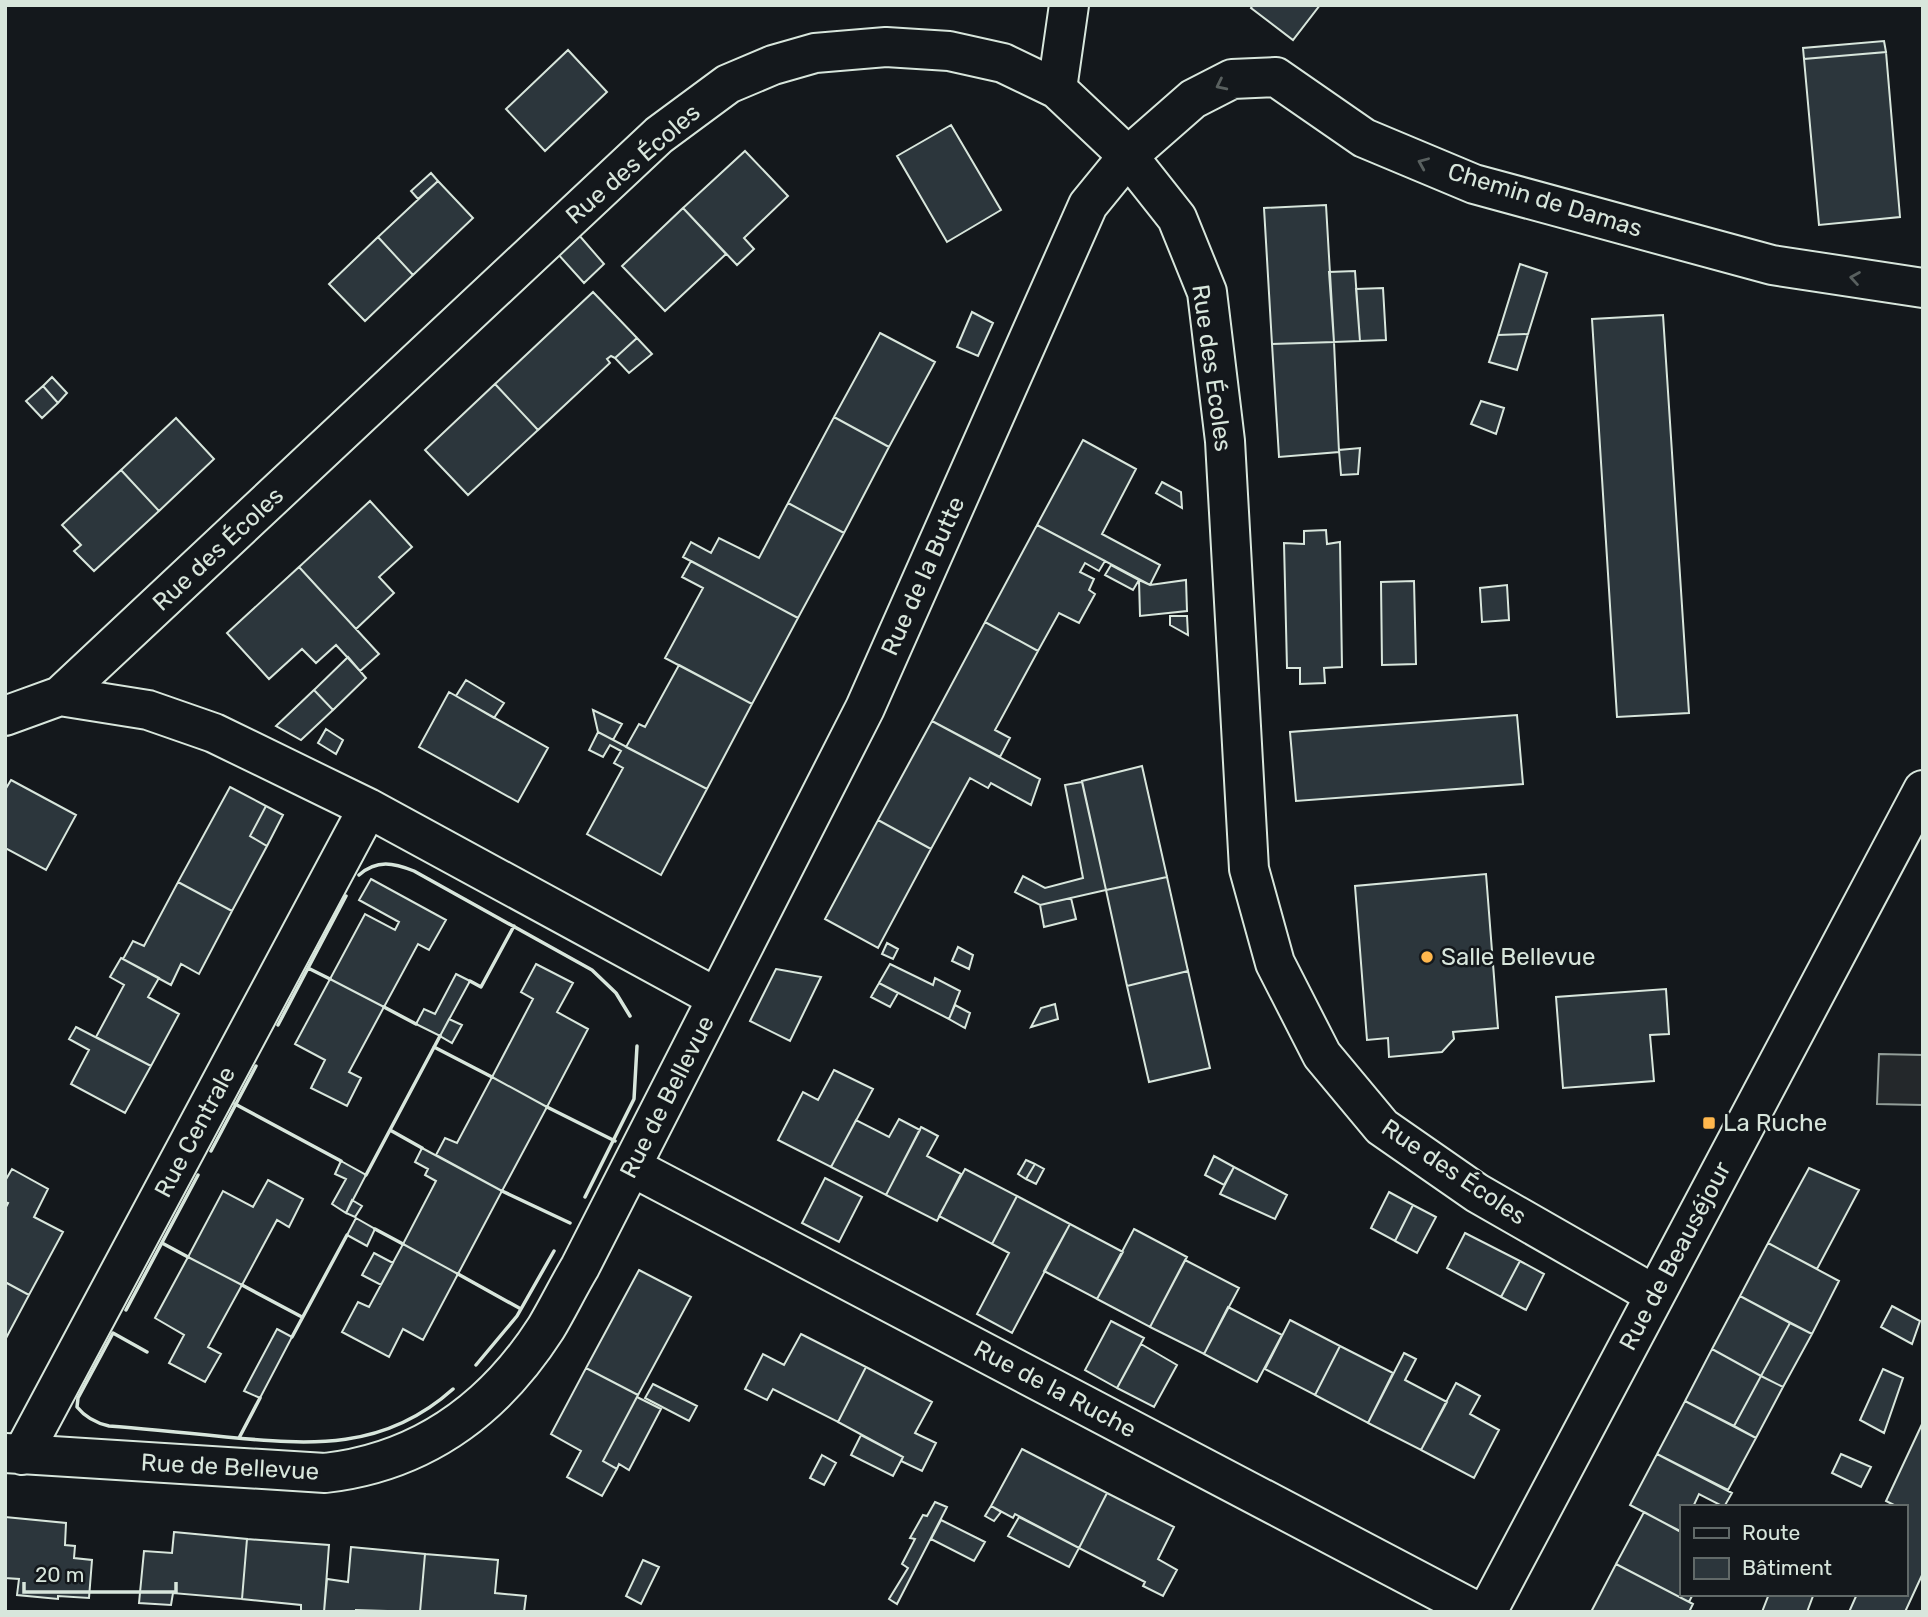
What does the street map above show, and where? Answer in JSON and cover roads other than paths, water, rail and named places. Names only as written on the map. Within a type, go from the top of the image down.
[{"type":"street","points":[[1057,89],[1069,5]]},
{"type":"street","name":"Rue des Écoles","points":[[60,696],[659,135],[728,84],[773,65],[815,53],[886,47],[949,51],[1003,63],[1057,89],[1128,156],[1177,218],[1207,292],[1225,441],[1249,869],[1275,962],[1322,1055],[1382,1127],[1477,1193],[1655,1295]]},
{"type":"street","name":"Chemin de Damas","points":[[1128,156],[1193,99],[1232,79],[1276,77],[1364,138],[1474,184],[1772,265],[1923,288]]},
{"type":"street","name":"Rue de la Butte","points":[[717,998],[865,708],[1088,205],[1128,156]]},
{"type":"street","name":"Rue de Bellevue","points":[[5,716],[60,696],[148,710],[215,733],[368,808],[717,998],[632,1167],[545,1328],[511,1375],[471,1413],[421,1446],[360,1469],[326,1473],[14,1454]]},
{"type":"street","name":"Rue de Beauséjour","points":[[1487,1612],[1923,790]]},
{"type":"street","name":"Rue Centrale","points":[[14,1454],[368,808]]},
{"type":"street","name":"Rue de la Ruche","points":[[632,1167],[1478,1612]]},
{"type":"place","name":"Salle Bellevue","points":[[1427,957]]},
{"type":"place","name":"La Ruche","points":[[1709,1123]]}]
